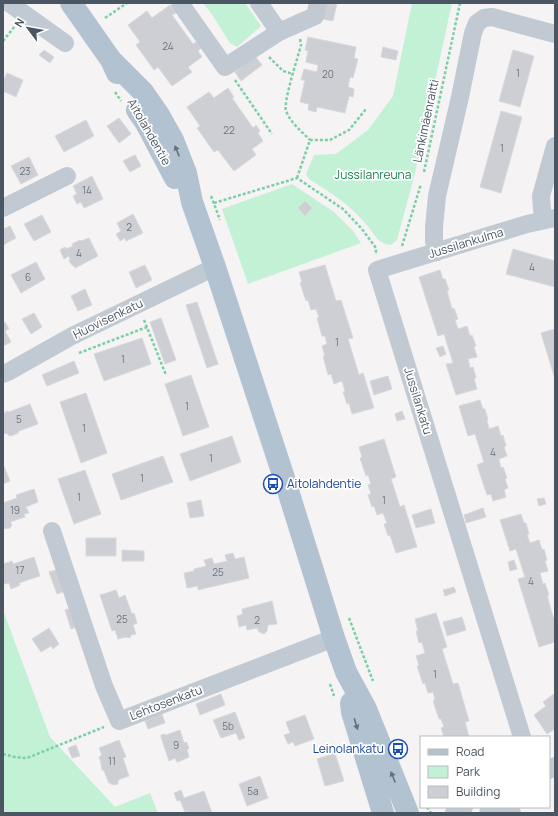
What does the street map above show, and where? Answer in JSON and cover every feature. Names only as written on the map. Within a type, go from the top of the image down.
[{"type":"main road","name":"Aitolahdentie","points":[[71,3],[111,60],[131,100],[146,123],[175,177],[192,202],[215,267],[285,481],[334,638],[338,676],[352,712],[383,813]]},
{"type":"main road","name":"Aitolahdentie","points":[[338,676],[366,709],[408,813]]},
{"type":"street","points":[[10,3],[65,43]]},
{"type":"street","points":[[180,3],[225,67],[279,32],[296,25],[316,10]]},
{"type":"street","points":[[259,3],[279,32]]},
{"type":"street","points":[[437,252],[434,240],[437,196],[473,33],[477,23],[484,18],[492,17],[555,34]]},
{"type":"street","points":[[549,219],[542,209],[541,196],[555,146]]},
{"type":"street","points":[[3,208],[67,176]]},
{"type":"street","name":"Jussilankulma","points":[[377,270],[549,219]]},
{"type":"street","name":"Huovisenkatu","points":[[3,374],[72,336],[215,267]]},
{"type":"street","name":"Jussilankatu","points":[[377,270],[522,736]]},
{"type":"street","name":"Lehtosenkatu","points":[[52,531],[104,686],[119,721],[334,638]]},
{"type":"path","points":[[106,18],[127,3]]},
{"type":"path","name":"Länkimäenraitti","points":[[424,175],[460,3]]},
{"type":"path","points":[[296,25],[301,45],[286,98],[286,110],[295,125],[310,140],[330,140],[349,130],[366,109]]},
{"type":"path","points":[[259,45],[283,71],[293,74]]},
{"type":"path","points":[[225,67],[272,134]]},
{"type":"path","points":[[114,89],[122,102]]},
{"type":"path","points":[[297,178],[310,140]]},
{"type":"path","points":[[214,203],[297,178]]},
{"type":"path","points":[[297,178],[343,209],[362,229],[376,248],[377,270]]},
{"type":"path","points":[[397,264],[422,182]]},
{"type":"path","points":[[138,304],[166,375]]},
{"type":"path","points":[[79,353],[147,327]]},
{"type":"path","points":[[335,702],[338,676]]},
{"type":"path","points":[[3,754],[27,758],[119,721]]},
{"type":"green space","points":[[203,3],[245,3],[261,26],[237,47],[230,43]]},
{"type":"green space","name":"Jussilanreuna","points":[[412,3],[452,3],[414,177],[397,240],[391,245],[386,244],[376,238],[366,224],[353,211],[332,194],[309,179],[306,174],[314,155],[336,154],[368,130],[393,96]]},
{"type":"green space","points":[[292,184],[334,212],[353,231],[361,243],[248,284],[222,209]]},
{"type":"green space","points":[[3,610],[50,737],[115,807],[150,793],[158,813],[3,813]]},
{"type":"building","points":[[322,3],[337,3],[333,21],[318,18]]},
{"type":"building","points":[[170,5],[176,13],[172,15],[193,44],[196,42],[201,48],[198,51],[202,57],[188,67],[192,72],[172,86],[158,67],[154,70],[136,45],[140,42],[128,25],[147,11],[152,18]]},
{"type":"building","points":[[308,37],[356,47],[354,58],[358,59],[353,78],[350,77],[348,87],[354,89],[353,97],[349,96],[345,113],[317,107],[316,112],[308,110],[309,104],[300,102],[305,80],[301,80],[304,69],[317,72],[318,65],[306,62],[308,51],[305,50]]},
{"type":"building","points":[[383,47],[398,51],[396,60],[381,57]]},
{"type":"building","points":[[44,50],[54,57],[50,63],[39,55]]},
{"type":"building","points":[[513,50],[534,56],[520,107],[499,101]]},
{"type":"building","points":[[255,56],[262,65],[241,81],[235,72]]},
{"type":"building","points":[[7,73],[23,80],[16,97],[3,91],[3,81]]},
{"type":"building","points":[[228,88],[234,97],[232,98],[253,128],[256,125],[260,131],[258,133],[263,141],[252,149],[256,155],[234,171],[218,150],[214,152],[197,128],[200,126],[187,107],[209,92],[214,98]]},
{"type":"building","points":[[501,111],[522,117],[501,193],[480,187]]},
{"type":"building","points":[[119,118],[131,134],[119,143],[107,126]]},
{"type":"building","points":[[86,120],[94,136],[64,152],[55,136]]},
{"type":"building","points":[[135,155],[141,166],[130,172],[123,161]]},
{"type":"building","points":[[29,157],[38,175],[21,184],[11,166]]},
{"type":"building","points":[[92,176],[103,199],[84,208],[81,202],[77,204],[73,196],[77,194],[73,186]]},
{"type":"building","points":[[305,201],[312,208],[305,216],[298,208]]},
{"type":"building","points":[[133,214],[143,233],[126,241],[125,238],[120,241],[116,234],[121,231],[117,223]]},
{"type":"building","points":[[42,215],[51,232],[34,241],[24,224]]},
{"type":"building","points":[[10,226],[16,238],[3,245],[3,229]]},
{"type":"building","points":[[89,238],[98,256],[75,268],[69,261],[69,256],[64,259],[60,250],[65,247],[66,249],[73,246],[72,244],[80,240]]},
{"type":"building","points":[[513,249],[555,261],[555,287],[506,274]]},
{"type":"building","points":[[36,262],[45,279],[21,293],[11,275]]},
{"type":"building","points":[[145,265],[152,280],[136,288],[129,272]]},
{"type":"building","points":[[325,265],[336,301],[341,300],[353,338],[348,339],[359,375],[363,373],[374,408],[352,414],[349,403],[347,404],[343,392],[345,391],[342,381],[334,384],[331,374],[328,375],[322,346],[327,344],[325,336],[322,336],[316,309],[311,310],[308,300],[306,301],[300,283],[302,282],[299,272]]},
{"type":"building","points":[[440,270],[449,290],[447,291],[452,309],[454,308],[458,319],[455,320],[458,329],[467,326],[470,336],[472,335],[476,346],[474,347],[477,357],[468,359],[470,368],[473,367],[477,389],[456,395],[446,364],[453,363],[444,334],[438,336],[419,277]]},
{"type":"building","points":[[85,289],[92,305],[78,311],[71,296]]},
{"type":"building","points":[[197,302],[218,364],[207,368],[186,305]]},
{"type":"building","points":[[34,313],[42,327],[31,334],[22,319]]},
{"type":"building","points":[[161,318],[176,360],[165,364],[150,322]]},
{"type":"building","points":[[5,322],[9,329],[5,331],[11,342],[3,346],[3,323]]},
{"type":"building","points":[[555,329],[555,379],[541,333]]},
{"type":"building","points":[[142,338],[151,364],[104,381],[94,354]]},
{"type":"building","points":[[443,346],[446,354],[440,357],[436,348]]},
{"type":"building","points":[[74,361],[79,373],[47,386],[42,375]]},
{"type":"building","points":[[191,375],[209,427],[183,436],[165,384]]},
{"type":"building","points":[[388,376],[392,389],[374,395],[370,381]]},
{"type":"building","points":[[86,393],[107,453],[81,463],[60,402]]},
{"type":"building","points":[[480,400],[483,409],[485,409],[489,429],[498,426],[501,436],[503,435],[506,446],[504,447],[507,456],[499,459],[501,468],[503,467],[507,478],[505,479],[508,488],[504,490],[506,497],[493,501],[491,494],[487,495],[477,465],[484,462],[475,434],[468,436],[459,406]]},
{"type":"building","points":[[30,404],[38,424],[19,431],[11,436],[7,433],[3,434],[3,414],[7,411],[9,412]]},
{"type":"building","points":[[402,411],[405,419],[397,421],[395,414]]},
{"type":"building","points":[[232,436],[241,462],[190,481],[180,454]]},
{"type":"building","points":[[384,439],[396,477],[391,479],[400,507],[404,505],[417,547],[396,553],[390,535],[388,536],[384,524],[387,523],[383,513],[377,515],[374,506],[372,507],[368,495],[371,494],[368,485],[371,484],[368,475],[366,476],[360,458],[362,457],[359,447]]},
{"type":"building","points":[[163,456],[173,482],[121,500],[112,474]]},
{"type":"building","points":[[3,464],[10,481],[3,484]]},
{"type":"building","points":[[85,470],[101,514],[74,524],[58,479]]},
{"type":"building","points":[[34,489],[38,502],[26,507],[29,513],[24,514],[25,517],[10,522],[12,525],[10,528],[3,529],[3,503],[17,498],[16,495]]},
{"type":"building","points":[[544,498],[546,504],[539,506],[537,499]]},
{"type":"building","points":[[201,500],[204,516],[190,518],[187,503]]},
{"type":"building","points":[[483,508],[486,517],[466,523],[464,515]]},
{"type":"building","points":[[431,509],[435,523],[416,528],[412,515]]},
{"type":"building","points":[[521,514],[524,523],[526,523],[529,534],[527,535],[530,543],[539,540],[542,550],[544,549],[548,571],[540,573],[543,584],[545,583],[549,595],[547,595],[553,617],[555,617],[555,642],[539,647],[518,579],[525,577],[516,549],[510,551],[500,520]]},
{"type":"building","points":[[86,538],[116,538],[116,556],[86,556]]},
{"type":"building","points":[[122,550],[144,551],[144,561],[122,561]]},
{"type":"building","points":[[233,553],[235,559],[244,557],[249,578],[198,590],[198,586],[187,588],[184,573],[206,566],[204,560],[212,558],[214,564],[227,561],[225,555]]},
{"type":"building","points":[[34,557],[40,576],[19,583],[20,585],[11,589],[9,583],[4,584],[3,564],[12,561],[13,564]]},
{"type":"building","points":[[514,560],[517,569],[510,571],[508,562]]},
{"type":"building","points":[[60,569],[68,590],[57,594],[49,572]]},
{"type":"building","points":[[454,587],[456,592],[445,596],[443,590]]},
{"type":"building","points":[[116,590],[119,598],[125,595],[137,623],[133,625],[136,634],[131,635],[130,638],[126,637],[118,639],[115,630],[112,631],[100,595]]},
{"type":"building","points":[[272,601],[277,624],[268,625],[267,631],[264,634],[259,632],[257,628],[247,630],[246,625],[239,627],[237,616],[243,614],[242,609]]},
{"type":"building","points":[[74,607],[81,625],[71,629],[65,610]]},
{"type":"building","points":[[436,613],[447,647],[442,649],[453,684],[458,683],[469,721],[465,722],[469,736],[444,736],[441,728],[444,727],[441,719],[439,719],[433,701],[435,700],[433,692],[428,693],[425,683],[423,684],[417,666],[419,665],[416,656],[425,653],[422,642],[419,643],[415,619]]},
{"type":"building","points":[[462,617],[466,630],[447,636],[443,622]]},
{"type":"building","points":[[49,628],[59,644],[53,649],[51,646],[41,652],[32,639]]},
{"type":"building","points":[[555,693],[555,729],[547,734],[534,715],[546,706],[543,702]]},
{"type":"building","points":[[221,694],[225,705],[200,715],[196,704]]},
{"type":"building","points":[[235,712],[245,738],[239,740],[236,733],[221,738],[213,720]]},
{"type":"building","points":[[162,714],[165,723],[148,729],[145,721]]},
{"type":"building","points":[[305,715],[314,739],[295,746],[293,742],[288,744],[284,735],[290,733],[286,722]]},
{"type":"building","points":[[180,730],[184,743],[187,743],[189,748],[187,750],[189,757],[178,762],[175,758],[169,761],[161,735],[166,735]]},
{"type":"building","points":[[119,740],[126,757],[123,758],[129,776],[118,780],[118,784],[113,785],[109,783],[104,771],[102,770],[99,757],[102,755],[99,748]]},
{"type":"building","points":[[76,745],[80,756],[72,758],[68,748]]},
{"type":"building","points":[[335,753],[344,781],[325,786],[317,759]]},
{"type":"building","points":[[260,776],[268,798],[247,806],[239,784]]},
{"type":"building","points":[[181,790],[184,798],[204,791],[212,813],[185,812],[180,800],[177,801],[174,793]]},
{"type":"place","name":"Aitolahdentie","points":[[273,484]]},
{"type":"place","name":"Leinolankatu","points":[[398,749]]}]
